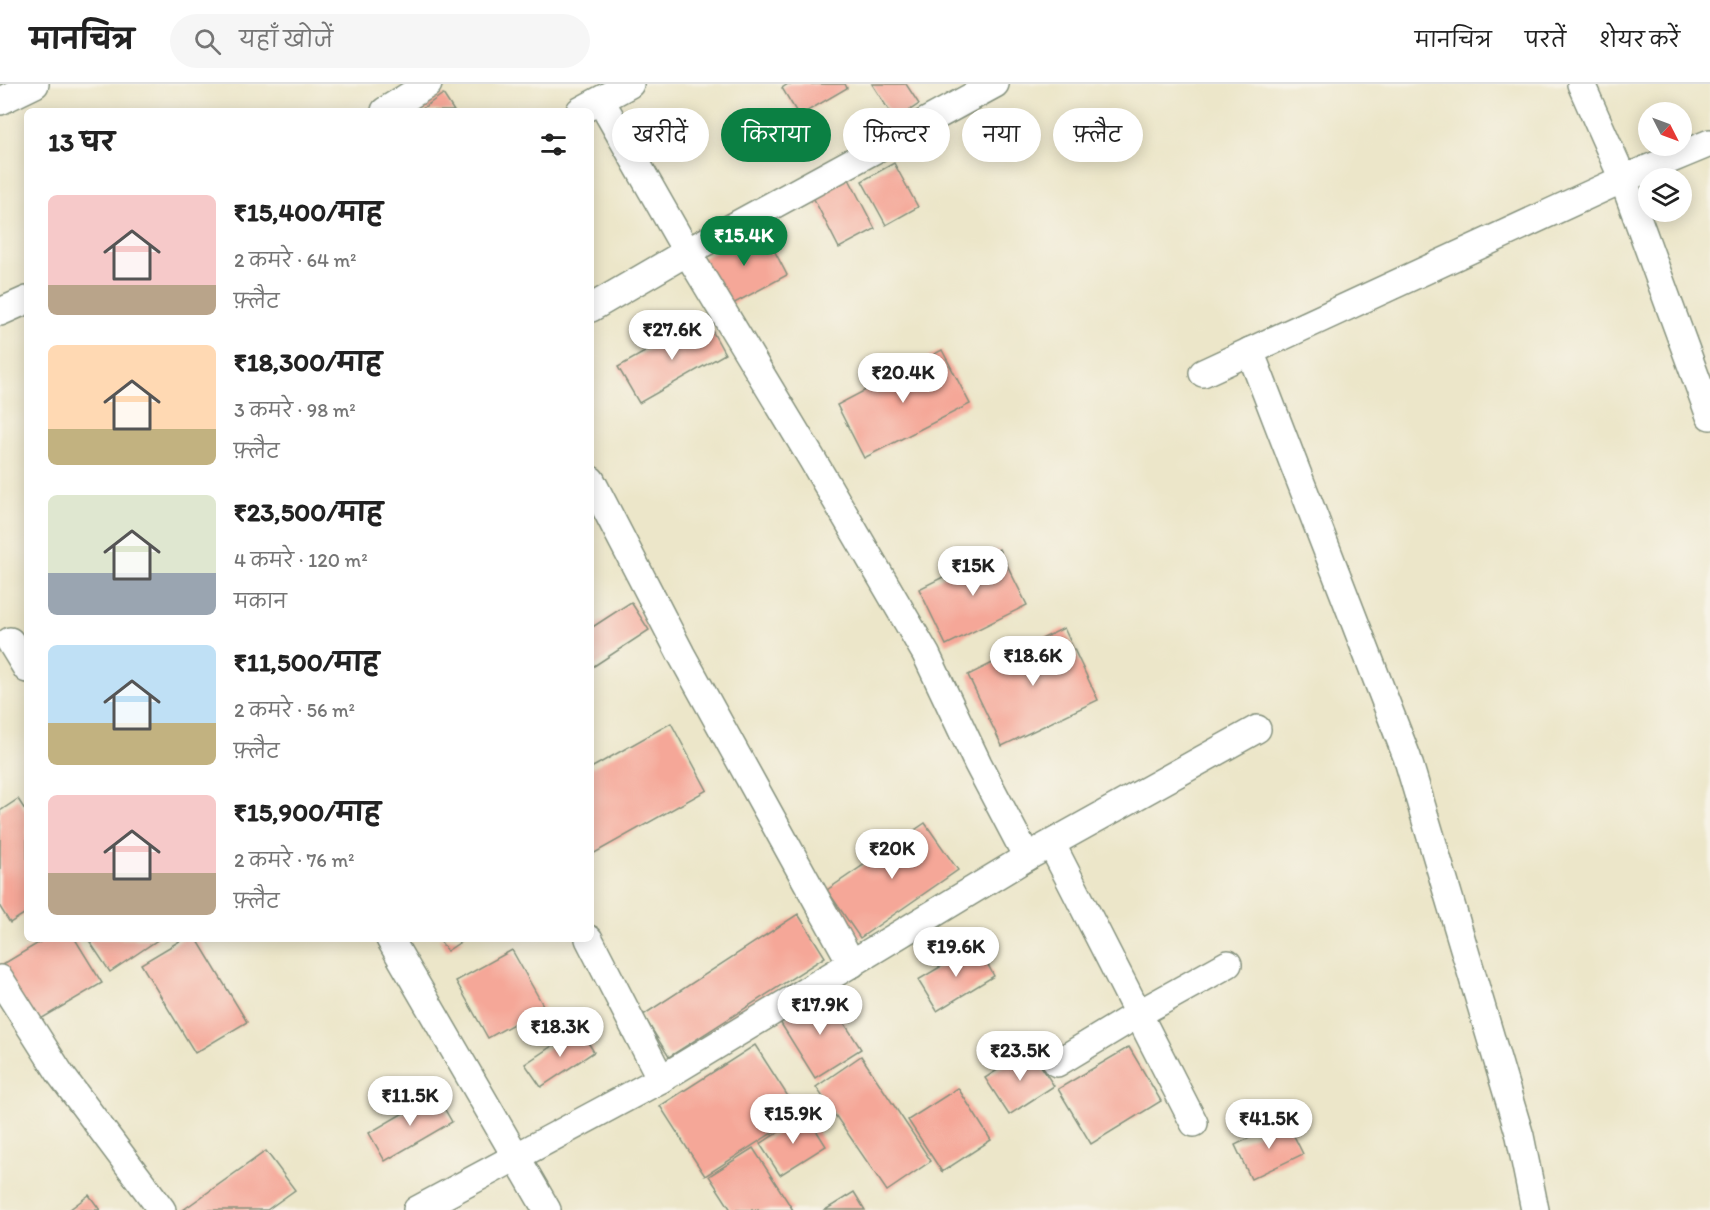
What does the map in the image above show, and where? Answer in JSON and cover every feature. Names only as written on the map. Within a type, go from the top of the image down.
[{"type":"street","points":[[0,101],[35,84]]},
{"type":"street","points":[[390,108],[428,84]]},
{"type":"street","points":[[590,106],[630,84]]},
{"type":"street","points":[[594,306],[687,252],[995,84]]},
{"type":"street","points":[[1581,84],[1623,179],[1710,416]]},
{"type":"street","points":[[594,112],[687,252],[926,654],[978,764],[1027,858]]},
{"type":"street","points":[[1203,373],[1623,179],[1710,143]]},
{"type":"street","points":[[0,312],[24,301]]},
{"type":"street","points":[[1250,351],[1407,757],[1520,1136],[1534,1210]]},
{"type":"street","points":[[594,486],[681,654],[852,964]]},
{"type":"street","points":[[12,639],[24,663]]},
{"type":"street","points":[[417,1210],[661,1079],[1027,858],[1257,729]]},
{"type":"street","points":[[1052,845],[1194,1123]]},
{"type":"street","points":[[392,942],[547,1210]]},
{"type":"street","points":[[591,942],[661,1079]]},
{"type":"street","points":[[1057,1063],[1138,1014],[1228,964]]},
{"type":"street","points":[[0,979],[61,1075],[162,1210]]},
{"type":"building","points":[[788,84],[845,84],[847,88],[813,108],[794,108],[782,88]]},
{"type":"building","points":[[872,84],[906,84],[919,104],[913,108],[887,108]]},
{"type":"building","points":[[443,94],[452,108],[423,108]]},
{"type":"building","points":[[894,163],[918,207],[886,225],[862,181]]},
{"type":"building","points":[[848,177],[875,229],[839,248],[813,197]]},
{"type":"building","points":[[762,227],[787,275],[727,307],[701,259]]},
{"type":"building","points":[[705,318],[725,354],[639,403],[618,367]]},
{"type":"building","points":[[942,350],[970,404],[864,458],[837,405]]},
{"type":"building","points":[[999,549],[1027,605],[946,645],[919,589]]},
{"type":"building","points":[[631,602],[649,630],[594,666],[594,626]]},
{"type":"building","points":[[1064,628],[1098,700],[1002,746],[968,675]]},
{"type":"building","points":[[671,723],[707,790],[594,853],[594,766]]},
{"type":"building","points":[[18,799],[24,808],[24,914],[10,923],[0,907],[0,811]]},
{"type":"building","points":[[925,823],[958,870],[860,938],[827,890]]},
{"type":"building","points":[[798,914],[825,957],[669,1057],[643,1015]]},
{"type":"building","points":[[40,942],[77,942],[102,983],[34,1023],[0,966]]},
{"type":"building","points":[[90,942],[155,942],[110,972]]},
{"type":"building","points":[[178,942],[199,942],[247,1022],[195,1053],[141,964]]},
{"type":"building","points":[[441,942],[460,942],[447,951]]},
{"type":"building","points":[[977,945],[994,976],[937,1011],[918,980]]},
{"type":"building","points":[[512,950],[544,1007],[488,1038],[456,981]]},
{"type":"building","points":[[825,993],[861,1049],[815,1078],[780,1022]]},
{"type":"building","points":[[579,1028],[594,1052],[541,1087],[525,1064]]},
{"type":"building","points":[[755,1045],[800,1115],[705,1176],[660,1106]]},
{"type":"building","points":[[1129,1047],[1161,1101],[1091,1144],[1058,1089]]},
{"type":"building","points":[[1030,1049],[1054,1086],[1009,1115],[985,1078]]},
{"type":"building","points":[[861,1056],[931,1161],[887,1191],[816,1087]]},
{"type":"building","points":[[958,1088],[991,1140],[942,1172],[908,1120]]},
{"type":"building","points":[[436,1094],[452,1122],[385,1161],[369,1133]]},
{"type":"building","points":[[806,1114],[826,1146],[780,1175],[760,1144]]},
{"type":"building","points":[[1286,1120],[1303,1154],[1251,1179],[1235,1145]]},
{"type":"building","points":[[753,1148],[793,1210],[731,1210],[709,1176]]},
{"type":"building","points":[[266,1151],[295,1190],[267,1210],[183,1210]]},
{"type":"building","points":[[854,1192],[865,1210],[825,1210]]},
{"type":"building","points":[[89,1195],[100,1210],[69,1210]]}]
